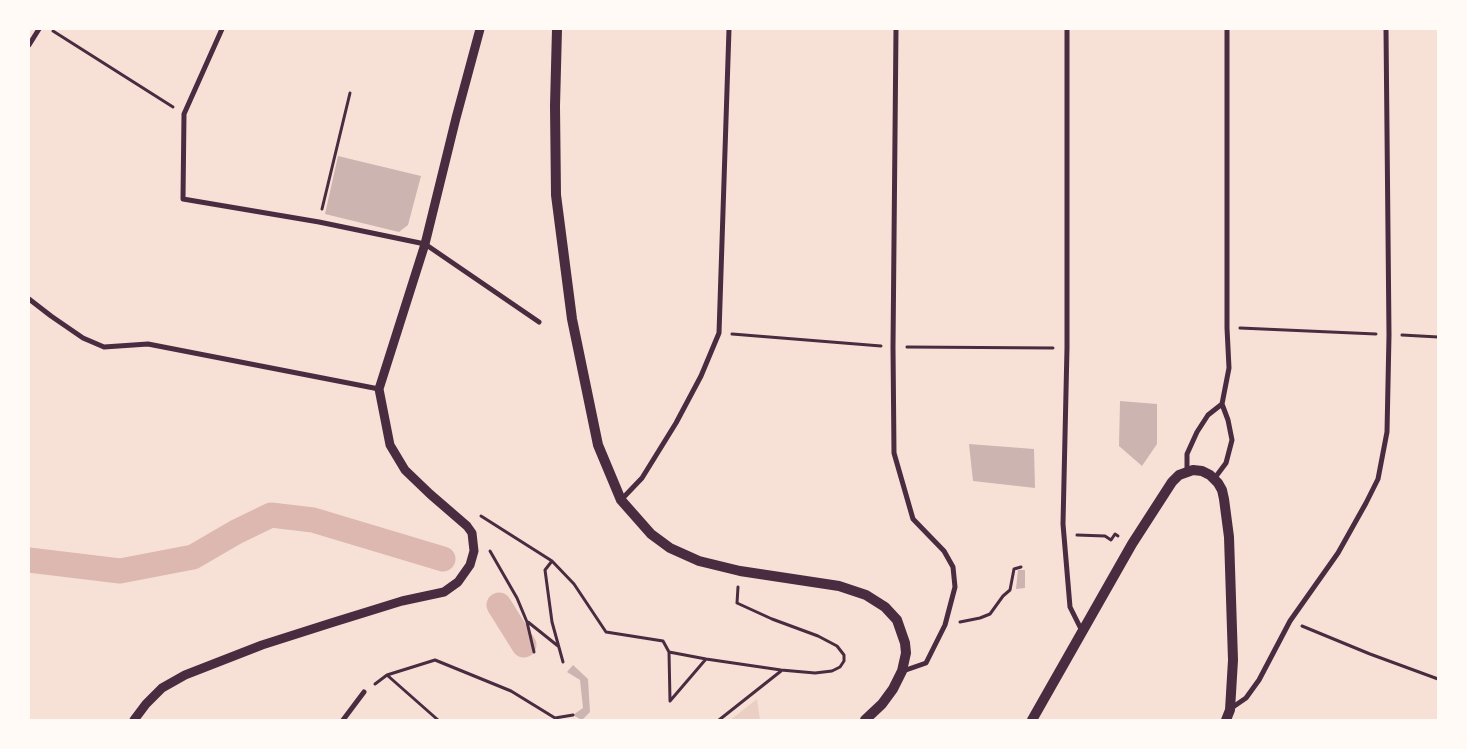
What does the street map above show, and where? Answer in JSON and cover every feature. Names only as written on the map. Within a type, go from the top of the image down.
[{"type":"main road","points":[[557,29],[555,106],[556,195],[572,319],[598,445],[620,500],[651,534],[670,548],[699,561],[740,571],[838,586],[866,595],[885,607],[896,620],[905,643],[906,653],[902,671],[893,689],[882,704],[865,720]]},
{"type":"main road","points":[[1032,720],[1132,544],[1158,503],[1179,475],[1192,470],[1202,471],[1214,479],[1222,490],[1224,499],[1229,537],[1233,660],[1230,710],[1226,720]]},
{"type":"street","points":[[29,46],[39,29]]},
{"type":"street","points":[[222,29],[184,114],[183,199],[319,222],[426,244],[539,322]]},
{"type":"street","points":[[134,720],[146,704],[162,688],[185,675],[262,645],[330,623],[402,601],[444,592],[458,582],[470,565],[474,551],[472,533],[467,526],[405,470],[390,445],[378,389],[426,244],[456,118],[480,29]]},
{"type":"street","points":[[620,500],[642,478],[676,423],[702,376],[719,333],[729,29]]},
{"type":"street","points":[[896,29],[894,453],[912,519],[944,551],[953,567],[955,587],[945,625],[926,662],[902,671]]},
{"type":"street","points":[[1067,29],[1067,348],[1063,524],[1070,607],[1082,632]]},
{"type":"street","points":[[1214,479],[1226,463],[1232,440],[1222,404],[1229,368],[1227,328],[1226,29]]},
{"type":"street","points":[[1230,710],[1246,698],[1259,680],[1290,621],[1338,553],[1378,479],[1387,432],[1389,335],[1386,29]]},
{"type":"street","points":[[29,299],[83,338],[104,347],[148,344],[378,389]]},
{"type":"street","points":[[1187,471],[1187,454],[1197,432],[1208,415],[1222,404]]},
{"type":"street","points":[[343,720],[364,692]]},
{"type":"path","points":[[49,29],[184,114]]},
{"type":"path","points":[[319,222],[350,93]]},
{"type":"path","points":[[1227,328],[1438,337]]},
{"type":"path","points":[[1064,534],[1105,536]]},
{"type":"path","points":[[474,551],[488,548],[517,598],[528,622],[534,652]]},
{"type":"path","points":[[563,662],[552,622],[545,570],[552,561],[574,584],[606,632],[663,641],[669,652],[670,701],[706,659]]},
{"type":"path","points":[[945,625],[980,618],[990,614],[1003,596],[1010,590],[1014,569],[1021,567]]},
{"type":"path","points":[[669,652],[782,670],[815,673],[832,671],[840,666],[844,661],[844,655],[837,646],[818,636],[772,619],[737,603],[740,571]]},
{"type":"path","points":[[1290,621],[1370,654],[1438,678]]},
{"type":"path","points":[[528,622],[559,647]]},
{"type":"path","points":[[438,720],[387,675],[435,660],[511,691],[555,718],[573,715]]},
{"type":"path","points":[[719,720],[782,670]]},
{"type":"shaded area","points":[[757,699],[760,720],[730,720]]},
{"type":"building","points":[[338,156],[421,176],[408,225],[399,232],[325,214]]},
{"type":"building","points":[[1120,401],[1157,404],[1157,444],[1142,466],[1119,446]]},
{"type":"building","points":[[969,444],[1034,449],[1035,488],[973,481]]},
{"type":"building","points":[[1018,570],[1025,570],[1025,588],[1016,589]]},
{"type":"building","points":[[573,665],[588,679],[590,712],[582,720],[573,715],[583,708],[580,680],[567,672]]},
{"type":"waterway","points":[[29,560],[120,571],[193,557],[236,532],[271,515],[313,520],[443,559]]},
{"type":"waterway","points":[[499,605],[524,645]]}]
